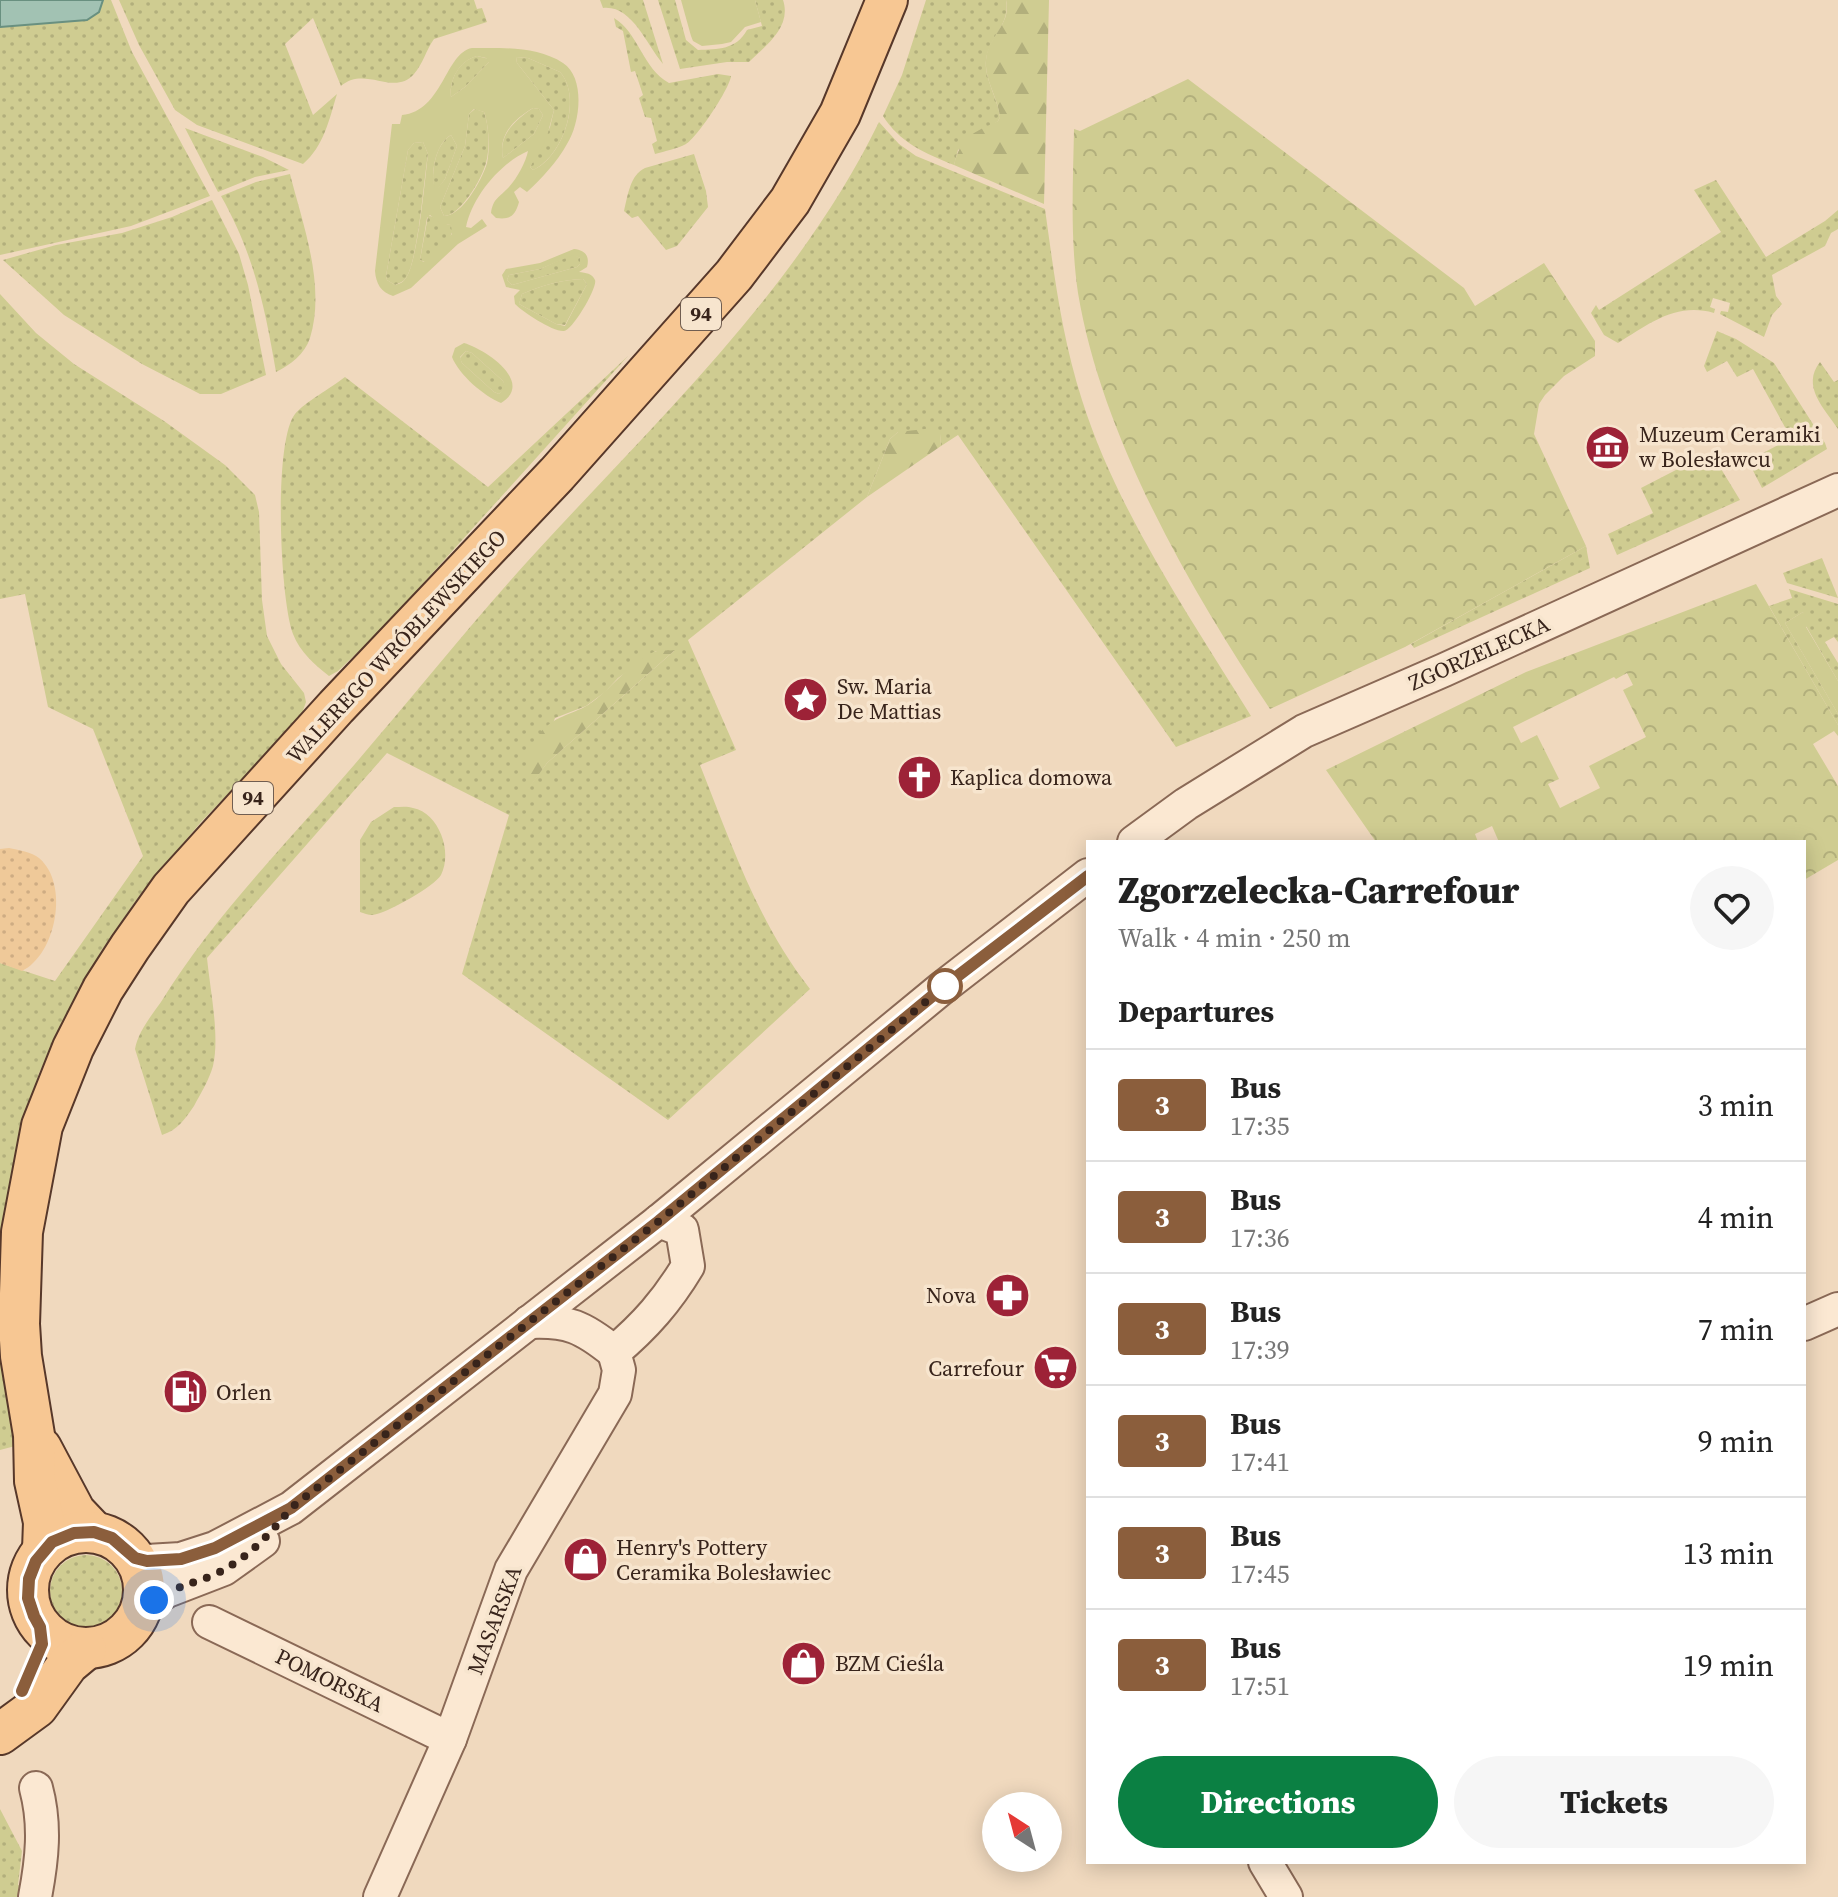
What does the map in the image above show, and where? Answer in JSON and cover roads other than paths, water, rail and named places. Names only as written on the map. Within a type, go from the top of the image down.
[{"type":"main road","name":"WALEREGO WRÓBLEWSKIEGO","points":[[43,1550],[44,1522],[35,1481],[34,1435],[24,1380],[19,1324],[22,1232],[42,1126],[73,1048],[103,989],[171,889],[336,707],[557,474],[734,275],[790,201],[840,114],[887,0]]},
{"type":"main road","name":"WALEREGO WRÓBLEWSKIEGO","points":[[34,1435],[75,1512],[94,1532]]},
{"type":"main road","points":[[43,1550],[65,1536],[94,1532]]},
{"type":"main road","name":"94","points":[[94,1532],[112,1538],[135,1558]]},
{"type":"main road","name":"94","points":[[0,1727],[30,1675],[42,1644],[40,1627],[28,1598],[29,1579],[43,1550]]},
{"type":"main road","points":[[0,1734],[37,1707],[68,1664],[86,1649],[116,1640],[129,1630],[141,1608],[144,1582],[135,1558]]},
{"type":"main road","points":[[40,1627],[61,1643],[86,1649]]},
{"type":"street","name":"ZGORZELECKA","points":[[1137,840],[1186,804],[1304,731],[1458,664],[1836,489]]},
{"type":"street","points":[[135,1558],[147,1561],[181,1559],[215,1548],[291,1508],[659,1221],[942,988],[1086,877]]},
{"type":"street","points":[[529,1322],[556,1321],[577,1326],[614,1352],[645,1326],[669,1298],[688,1266],[682,1230],[659,1221]]},
{"type":"street","points":[[1806,1323],[1838,1309]]},
{"type":"street","name":"MASARSKA","points":[[380,1897],[450,1739],[511,1570],[615,1394],[619,1370],[614,1352]]},
{"type":"street","points":[[141,1608],[167,1591],[208,1577],[246,1555],[291,1508]]},
{"type":"street","name":"POMORSKA","points":[[209,1622],[450,1739]]},
{"type":"street","points":[[35,1897],[41,1864],[42,1813],[36,1788]]},
{"type":"street","points":[[1266,1864],[1286,1897]]},
{"type":"place","name":"Muzeum Ceramiki w Bolesławcu","points":[[1608,447]]},
{"type":"place","name":"Sw. Maria De Mattias","points":[[806,699]]},
{"type":"place","name":"Kaplica domowa","points":[[919,777]]},
{"type":"place","name":"Nova","points":[[1007,1295]]},
{"type":"place","name":"Carrefour","points":[[1055,1368]]},
{"type":"place","name":"Orlen","points":[[185,1392]]},
{"type":"place","name":"Henry's Pottery Ceramika Bolesławiec","points":[[585,1560]]},
{"type":"place","name":"BZM Cieśla","points":[[804,1663]]}]
